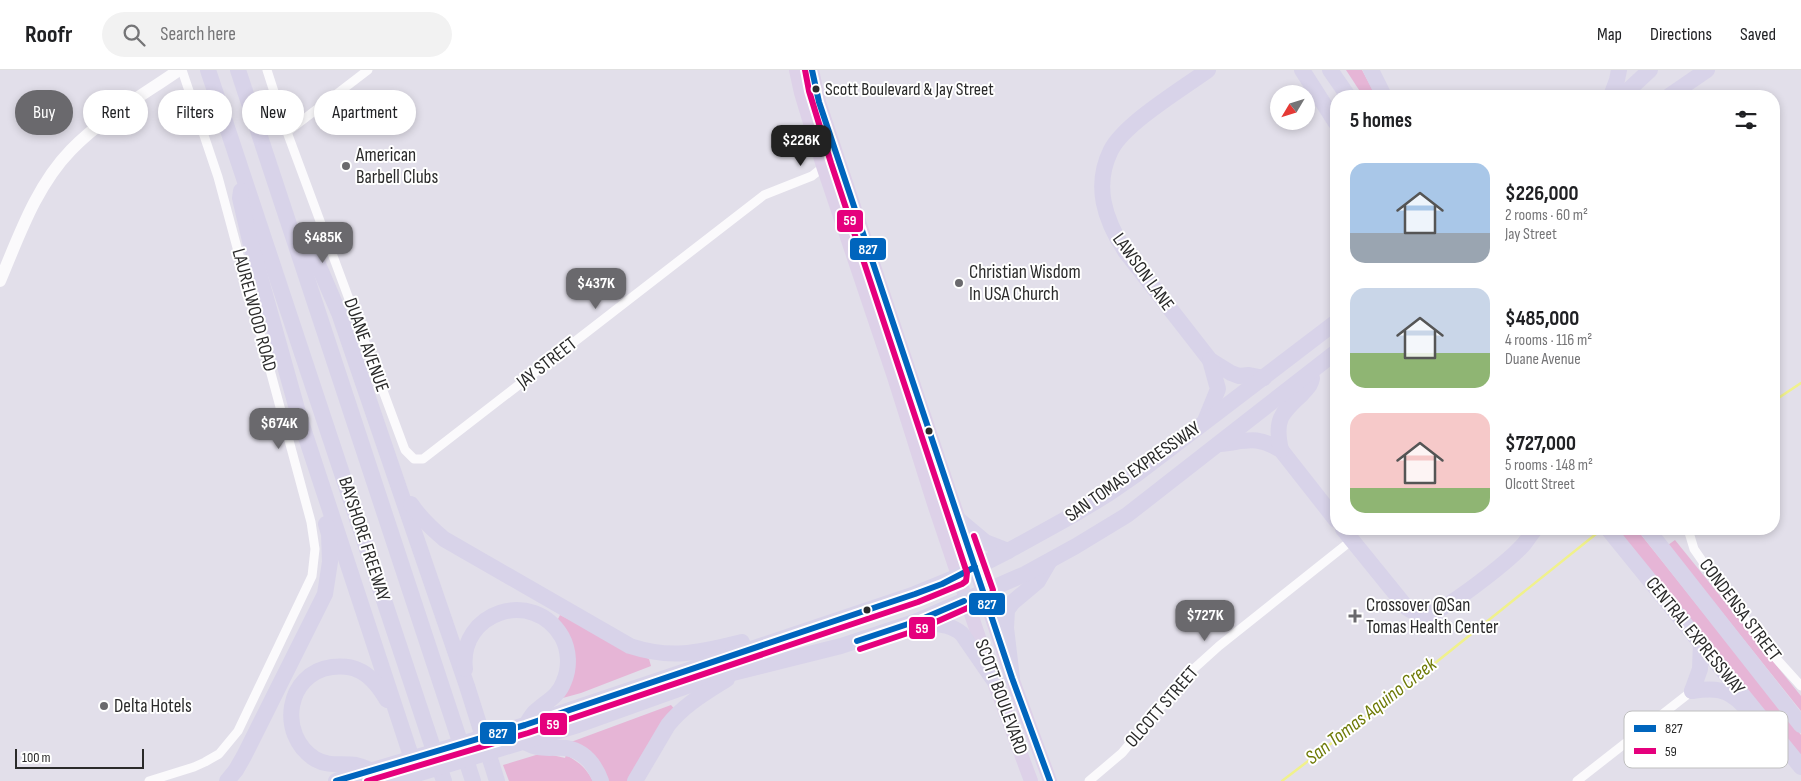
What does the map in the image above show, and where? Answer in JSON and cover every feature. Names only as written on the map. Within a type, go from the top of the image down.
[{"type":"highway","name":"BAYSHORE FREEWAY","points":[[208,70],[444,781]]},
{"type":"highway","name":"BAYSHORE FREEWAY","points":[[238,70],[473,781]]},
{"type":"highway","name":"LAWSON LANE","points":[[1208,70],[1132,126],[1121,137],[1111,150],[1104,180],[1103,196],[1106,214],[1113,232],[1121,245],[1210,360]]},
{"type":"highway","points":[[1302,70],[1330,114]]},
{"type":"highway","points":[[1330,70],[1344,90]]},
{"type":"highway","points":[[1371,70],[1381,90]]},
{"type":"highway","points":[[1613,90],[1619,70]]},
{"type":"highway","points":[[1628,90],[1650,70]]},
{"type":"highway","points":[[1665,90],[1688,70]]},
{"type":"highway","points":[[1679,90],[1707,70]]},
{"type":"highway","points":[[242,174],[240,198],[250,241],[299,416],[419,781]]},
{"type":"highway","points":[[294,236],[314,255],[339,313],[467,686],[497,781]]},
{"type":"highway","name":"SAN TOMAS EXPRESSWAY","points":[[336,781],[372,770],[396,775],[504,739],[525,725],[915,594],[959,576],[1076,514],[1122,485],[1330,327]]},
{"type":"highway","name":"SAN TOMAS EXPRESSWAY","points":[[504,739],[524,742],[578,725],[672,691],[739,671],[841,646],[917,621],[966,601],[1049,562],[1127,515],[1330,357]]},
{"type":"highway","points":[[1210,360],[1232,374],[1264,378]]},
{"type":"highway","points":[[1205,422],[1218,389],[1210,360]]},
{"type":"highway","points":[[1281,450],[1278,425],[1286,408],[1312,384],[1314,370]]},
{"type":"highway","points":[[227,781],[244,756],[325,594],[330,562],[329,534],[301,436],[299,416]]},
{"type":"highway","points":[[1219,445],[1256,439],[1270,443],[1281,450],[1330,512]]},
{"type":"highway","points":[[393,468],[418,516],[438,534],[630,646],[646,651],[668,654],[706,651],[757,638],[771,643]]},
{"type":"highway","points":[[960,522],[985,542],[1008,551]]},
{"type":"highway","points":[[1349,535],[1407,608],[1414,613],[1424,615],[1436,612],[1477,584],[1510,557],[1531,535]]},
{"type":"highway","name":"CENTRAL EXPRESSWAY","points":[[1613,535],[1756,711]]},
{"type":"highway","name":"CENTRAL EXPRESSWAY","points":[[1652,535],[1801,725]]},
{"type":"highway","points":[[1012,678],[1006,628],[1007,610],[1012,602],[1038,581],[1049,562]]},
{"type":"highway","points":[[467,686],[464,662],[465,650],[471,636],[484,622],[495,614],[518,610],[529,611],[545,618],[556,629],[565,643],[568,659],[567,672],[559,692],[550,702],[536,711],[525,725]]},
{"type":"highway","points":[[917,621],[947,625],[958,630],[993,679]]},
{"type":"highway","points":[[1700,642],[1700,669],[1692,692],[1709,689],[1721,690],[1736,698],[1748,711]]},
{"type":"highway","points":[[372,770],[357,765],[329,764],[313,757],[304,750],[295,736],[290,718],[290,709],[295,693],[308,677],[319,671],[339,666],[354,668],[369,677],[379,687],[399,721]]},
{"type":"highway","points":[[635,781],[674,717],[693,701],[739,671]]},
{"type":"highway","points":[[524,742],[538,747],[566,748],[580,753],[588,759],[601,781]]},
{"type":"highway","name":"CENTRAL EXPRESSWAY","points":[[1788,751],[1800,766]]},
{"type":"highway","points":[[1788,753],[1800,766]]},
{"type":"main road","name":"SCOTT BOULEVARD","points":[[796,70],[823,166],[966,601],[1031,781]]},
{"type":"main road","name":"SCOTT BOULEVARD","points":[[812,70],[819,102],[922,414],[1012,678],[1050,781]]},
{"type":"street","points":[[0,281],[33,204],[49,177],[70,151],[94,129],[181,70]]},
{"type":"street","name":"LAURELWOOD ROAD","points":[[149,781],[194,768],[220,754],[238,731],[312,576],[315,549],[311,522],[218,177],[181,70]]},
{"type":"street","name":"DUANE AVENUE","points":[[267,70],[273,90]]},
{"type":"street","points":[[304,119],[368,70]]},
{"type":"street","name":"DUANE AVENUE","points":[[288,135],[405,450]]},
{"type":"street","name":"JAY STREET","points":[[405,450],[414,459],[423,459],[764,195],[812,176],[837,156]]},
{"type":"street","name":"OLCOTT STREET","points":[[1089,781],[1122,753],[1188,674],[1347,535]]},
{"type":"street","name":"CONDENSA STREET","points":[[1690,535],[1694,548],[1712,575],[1765,646],[1801,686]]},
{"type":"street","points":[[1667,711],[1692,692]]},
{"type":"street","points":[[1577,781],[1624,745]]},
{"type":"shaded area","points":[[1346,70],[1362,70],[1373,90],[1359,90]]},
{"type":"shaded area","points":[[1641,535],[1782,711],[1762,711],[1622,536]]},
{"type":"shaded area","points":[[1675,540],[1801,696],[1801,711],[1668,545]]},
{"type":"shaded area","points":[[560,615],[649,659],[651,666],[581,693],[559,699],[565,692],[557,621]]},
{"type":"shaded area","points":[[671,705],[676,711],[631,781],[607,781],[571,742]]},
{"type":"shaded area","points":[[1788,719],[1801,735],[1801,759],[1788,743]]},
{"type":"shaded area","points":[[536,755],[552,755],[565,758],[566,755],[582,766],[593,781],[509,781],[503,765]]},
{"type":"waterway","name":"San Tomas Aquino Creek","points":[[1780,397],[1801,383]]},
{"type":"waterway","name":"San Tomas Aquino Creek","points":[[1282,781],[1414,680],[1595,535]]},
{"type":"transit line","name":"59","points":[[367,781],[528,733],[918,602],[966,581],[967,573],[831,163],[809,91],[805,70]]},
{"type":"transit line","name":"827","points":[[812,70],[819,102],[1012,678],[1050,781]]},
{"type":"transit line","name":"59","points":[[860,649],[920,629],[990,598],[993,590],[974,536]]},
{"type":"transit line","name":"827","points":[[336,781],[525,725],[915,594],[942,584],[975,567]]},
{"type":"transit line","name":"827","points":[[857,641],[917,621],[964,601]]},
{"type":"place","name":"Scott Boulevard & Jay Street","points":[[816,89]]},
{"type":"place","name":"American Barbell Clubs","points":[[346,166]]},
{"type":"place","name":"Christian Wisdom In USA Church","points":[[959,283]]},
{"type":"place","name":"Crossover @San Tomas Health Center","points":[[1355,616]]},
{"type":"place","name":"Delta Hotels","points":[[104,706]]}]
